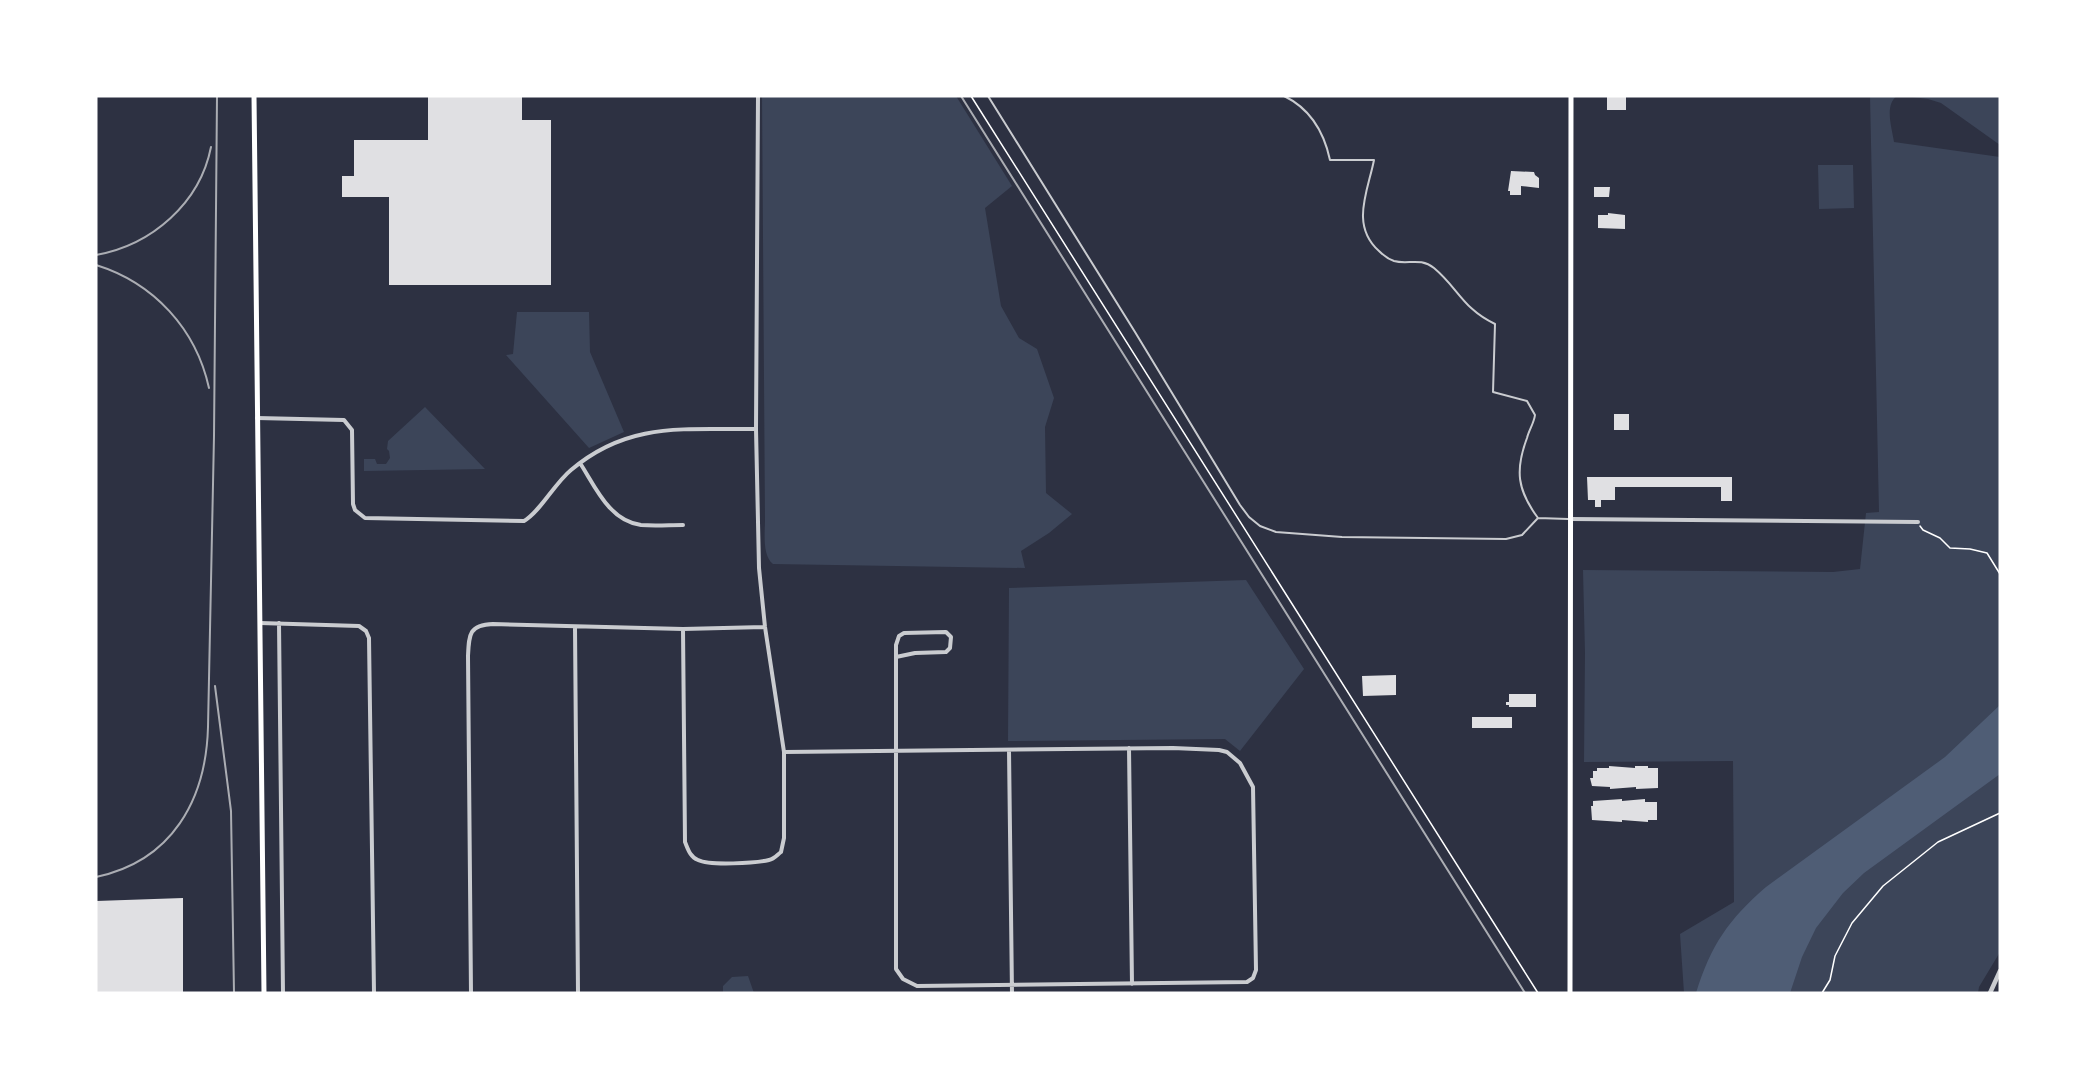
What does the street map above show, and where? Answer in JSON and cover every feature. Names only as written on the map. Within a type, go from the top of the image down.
[{"type":"main road","points":[[254,96],[264,993]]},
{"type":"main road","points":[[1570,993],[1571,96]]},
{"type":"street","points":[[683,628],[685,842],[689,853],[696,860],[706,863],[725,864],[769,860],[781,852],[784,838],[784,752],[765,627],[759,568],[756,429],[758,96]]},
{"type":"street","points":[[257,418],[297,417],[347,422],[352,430],[353,504],[355,510],[365,519],[524,521],[537,509],[558,481],[605,446],[647,432],[668,429],[756,429]]},
{"type":"street","points":[[580,463],[603,500],[616,515],[640,525],[683,525]]},
{"type":"street","points":[[1570,519],[1918,522]]},
{"type":"street","points":[[260,623],[358,626],[366,631],[369,638],[374,993]]},
{"type":"street","points":[[279,623],[283,993]]},
{"type":"street","points":[[471,993],[469,638],[474,629],[481,625],[765,627]]},
{"type":"street","points":[[575,627],[578,993]]},
{"type":"street","points":[[784,752],[895,750],[1129,748],[1227,752],[1246,771],[1253,787],[1256,970],[1253,978],[1247,982],[917,986],[903,979],[896,969],[895,750],[896,645],[899,636],[904,633],[946,632],[951,637],[950,648],[946,652],[915,653],[896,657]]},
{"type":"street","points":[[1129,748],[1132,984]]},
{"type":"street","points":[[1009,750],[1012,993]]},
{"type":"street","points":[[1990,993],[2000,971]]},
{"type":"lane","points":[[988,96],[1240,505],[1254,522],[1267,530],[1301,535],[1506,539],[1522,535],[1538,518],[1570,519]]},
{"type":"lane","points":[[1284,96],[1301,106],[1314,119],[1324,138],[1330,160],[1374,160],[1362,206],[1365,230],[1369,240],[1388,259],[1400,262],[1416,261],[1433,267],[1470,309],[1495,324],[1493,392],[1527,401],[1535,415],[1518,468],[1523,490],[1538,518]]},
{"type":"path","points":[[970,96],[1538,993]]},
{"type":"path","points":[[1918,522],[1923,530],[1940,538],[1950,548],[1971,549],[1987,553],[2000,574]]},
{"type":"path","points":[[1822,993],[1830,980],[1835,956],[1852,923],[1883,886],[1938,842],[2000,813]]},
{"type":"shaded area","points":[[762,96],[956,96],[1012,186],[985,208],[1001,306],[1019,338],[1037,349],[1054,398],[1045,427],[1046,493],[1072,514],[1049,533],[1021,551],[1025,568],[773,564],[769,560],[765,537]]},
{"type":"shaded area","points":[[1870,96],[1897,96],[1893,100],[1890,111],[1894,142],[2000,157],[2000,952],[1979,987],[1978,993],[1684,993],[1680,934],[1734,902],[1733,761],[1584,762],[1583,570],[1833,572],[1860,569],[1866,513],[1879,512]]},
{"type":"shaded area","points":[[1905,96],[2000,96],[2000,145],[1941,103]]},
{"type":"shaded area","points":[[1818,165],[1853,165],[1854,208],[1819,209]]},
{"type":"shaded area","points":[[517,312],[589,312],[590,352],[624,432],[589,448],[506,355],[513,354]]},
{"type":"shaded area","points":[[425,407],[485,469],[364,471],[364,459],[375,459],[377,464],[386,464],[390,458],[387,449],[388,441]]},
{"type":"shaded area","points":[[1246,580],[1304,669],[1240,751],[1225,739],[1008,741],[1009,588]]},
{"type":"shaded area","points":[[2000,705],[2000,774],[1864,873],[1843,893],[1816,928],[1802,957],[1790,993],[1696,993],[1708,961],[1722,934],[1753,899],[1766,887],[1945,757]]},
{"type":"shaded area","points":[[748,976],[754,993],[723,993],[723,986],[732,977]]},
{"type":"building","points":[[428,96],[522,96],[522,120],[551,120],[551,285],[389,285],[389,197],[342,197],[342,176],[354,176],[354,140],[428,140]]},
{"type":"building","points":[[1626,96],[1626,110],[1607,110],[1607,97]]},
{"type":"building","points":[[1511,171],[1534,172],[1539,178],[1539,188],[1521,186],[1521,195],[1510,195],[1508,191]]},
{"type":"building","points":[[1594,187],[1610,187],[1609,197],[1594,197]]},
{"type":"building","points":[[1608,213],[1625,215],[1625,229],[1598,228],[1598,215],[1608,215]]},
{"type":"building","points":[[1614,414],[1629,414],[1629,430],[1614,430]]},
{"type":"building","points":[[1587,477],[1732,477],[1732,501],[1721,501],[1721,487],[1615,487],[1615,500],[1601,500],[1601,507],[1595,507],[1595,500],[1588,500]]},
{"type":"building","points":[[1396,675],[1396,695],[1363,696],[1362,676]]},
{"type":"building","points":[[1509,694],[1536,694],[1536,707],[1509,707],[1506,702],[1509,702]]},
{"type":"building","points":[[1472,717],[1512,717],[1512,728],[1472,728]]},
{"type":"building","points":[[1609,766],[1658,768],[1658,788],[1610,789],[1610,787],[1592,786],[1590,778],[1593,778],[1593,771],[1597,771],[1597,768],[1609,768]]},
{"type":"building","points":[[1622,799],[1622,801],[1645,799],[1645,802],[1657,802],[1657,820],[1648,820],[1648,822],[1622,820],[1622,822],[1592,820],[1593,801]]},
{"type":"building","points":[[183,898],[183,993],[96,993],[96,901]]},
{"type":"railway","points":[[96,877],[123,869],[145,857],[164,842],[180,823],[192,802],[206,754],[214,436],[217,96]]},
{"type":"railway","points":[[961,96],[1525,993]]},
{"type":"railway","points":[[96,255],[136,242],[170,218],[185,203],[196,186],[211,147]]},
{"type":"railway","points":[[96,265],[136,284],[154,296],[169,311],[194,346],[209,388]]},
{"type":"railway","points":[[215,686],[231,811],[234,993]]}]
